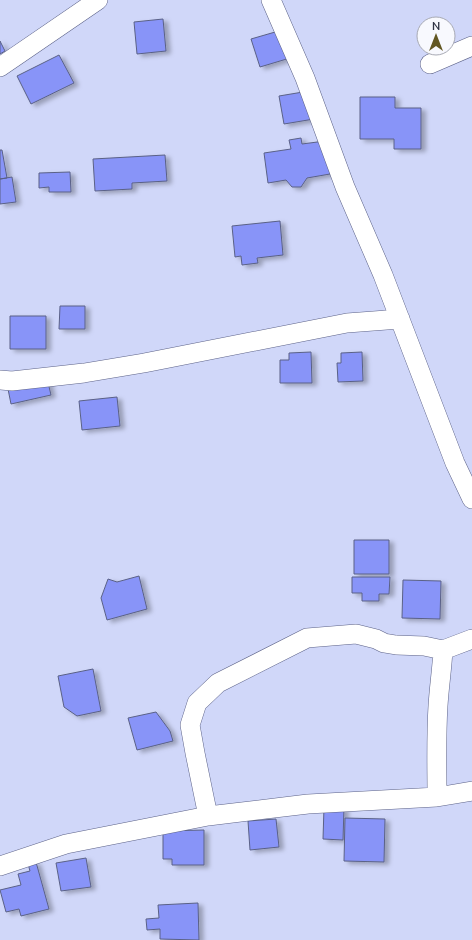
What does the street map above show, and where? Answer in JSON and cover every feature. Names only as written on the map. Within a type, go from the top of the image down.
[{"type":"street","points":[[0,67],[98,0]]},
{"type":"street","points":[[271,0],[305,78],[345,187],[400,319],[455,463],[472,499]]},
{"type":"street","points":[[430,64],[472,46]]},
{"type":"street","points":[[0,380],[12,381],[84,373],[144,363],[347,323],[400,319]]},
{"type":"street","points":[[208,816],[190,725],[197,703],[218,683],[307,638],[356,634],[390,644],[424,646],[443,650],[472,639]]},
{"type":"street","points":[[437,797],[437,720],[443,650]]},
{"type":"street","points":[[0,866],[66,844],[208,816],[308,804],[437,797],[472,790]]},
{"type":"building","points":[[163,19],[166,51],[137,54],[134,22]]},
{"type":"building","points":[[282,30],[290,58],[260,67],[251,39]]},
{"type":"building","points":[[0,41],[5,51],[0,54]]},
{"type":"building","points":[[59,55],[74,83],[31,104],[17,76]]},
{"type":"building","points":[[309,91],[314,119],[284,124],[279,96]]},
{"type":"building","points":[[360,97],[395,97],[395,108],[421,108],[421,149],[394,149],[394,139],[360,139]]},
{"type":"building","points":[[301,138],[302,144],[325,141],[330,174],[307,178],[301,187],[292,187],[286,180],[268,183],[264,153],[291,149],[289,140]]},
{"type":"building","points":[[0,150],[2,150],[7,178],[0,179]]},
{"type":"building","points":[[165,155],[167,181],[132,183],[132,189],[95,191],[93,159]]},
{"type":"building","points":[[70,172],[71,192],[49,192],[49,187],[39,188],[39,173]]},
{"type":"building","points":[[12,177],[16,202],[0,204],[0,179]]},
{"type":"building","points":[[280,221],[283,255],[257,258],[258,263],[242,265],[241,256],[235,257],[232,226]]},
{"type":"building","points":[[60,306],[85,306],[85,329],[59,329]]},
{"type":"building","points":[[10,316],[46,316],[46,349],[10,349]]},
{"type":"building","points":[[311,352],[312,383],[280,383],[280,360],[289,360],[289,353]]},
{"type":"building","points":[[362,352],[363,381],[338,382],[337,363],[341,363],[341,353]]},
{"type":"building","points":[[45,370],[51,395],[11,404],[6,379]]},
{"type":"building","points":[[117,397],[120,426],[82,430],[79,401]]},
{"type":"building","points":[[354,540],[389,540],[389,574],[354,574]]},
{"type":"building","points":[[139,576],[147,609],[107,620],[101,598],[108,579],[117,582]]},
{"type":"building","points":[[352,577],[390,577],[389,594],[379,594],[379,601],[362,601],[362,593],[352,593]]},
{"type":"building","points":[[403,580],[441,581],[440,619],[402,618]]},
{"type":"building","points":[[93,669],[101,711],[77,716],[64,707],[58,676]]},
{"type":"building","points":[[156,712],[170,731],[173,741],[137,750],[128,718]]},
{"type":"building","points":[[324,807],[344,807],[343,840],[323,839]]},
{"type":"building","points":[[345,818],[385,819],[384,862],[344,861]]},
{"type":"building","points":[[276,819],[279,847],[250,850],[248,821]]},
{"type":"building","points":[[204,830],[204,865],[172,865],[172,859],[163,859],[163,831]]},
{"type":"building","points":[[86,858],[91,887],[61,891],[56,863]]},
{"type":"building","points":[[36,862],[49,909],[21,916],[19,909],[6,912],[0,890],[21,885],[18,874],[30,871],[28,864]]},
{"type":"building","points":[[198,903],[199,940],[160,939],[160,929],[147,930],[146,919],[159,918],[158,905]]}]
